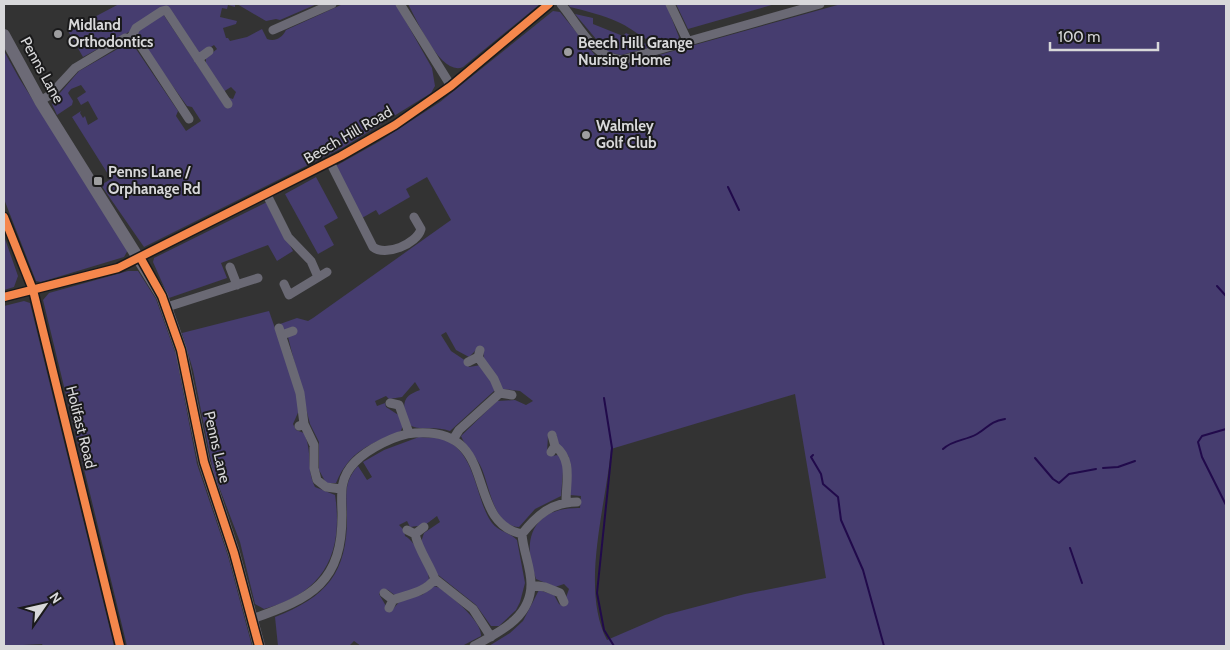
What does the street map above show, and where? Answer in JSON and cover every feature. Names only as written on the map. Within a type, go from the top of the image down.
[{"type":"main road","name":"Penns Lane","points":[[4,35],[40,101],[140,257],[166,307],[182,350],[204,462],[234,553],[259,646]]},
{"type":"street","points":[[273,30],[332,4]]},
{"type":"street","points":[[400,4],[451,86]]},
{"type":"street","name":"Beech Hill Road","points":[[4,297],[118,268],[330,162],[395,125],[451,86],[550,4]]},
{"type":"street","points":[[561,4],[596,49],[608,57],[627,60],[820,4]]},
{"type":"street","points":[[670,4],[688,42]]},
{"type":"street","points":[[131,38],[136,28],[162,10],[166,10],[228,104]]},
{"type":"street","points":[[40,101],[50,95],[75,68],[125,38],[131,38],[139,43],[189,119]]},
{"type":"street","points":[[198,59],[209,51]]},
{"type":"street","points":[[330,162],[372,247],[377,251],[386,252],[415,238],[421,229],[414,217]]},
{"type":"street","points":[[267,195],[288,237],[311,261],[318,277]]},
{"type":"street","name":"Holifast Road","points":[[4,217],[33,290],[120,646]]},
{"type":"street","points":[[230,267],[237,285]]},
{"type":"street","points":[[284,284],[289,295],[327,272]]},
{"type":"street","points":[[166,307],[258,278]]},
{"type":"street","points":[[293,331],[280,332],[300,393],[302,425],[314,445],[317,480],[326,487],[341,488]]},
{"type":"street","points":[[468,362],[479,353],[500,393]]},
{"type":"street","points":[[500,393],[512,395]]},
{"type":"street","points":[[454,438],[459,430],[500,393]]},
{"type":"street","points":[[390,403],[399,405],[409,433]]},
{"type":"street","points":[[252,619],[303,600],[326,578],[336,557],[339,542],[342,526],[341,488],[346,472],[357,460],[372,450],[409,433],[437,433],[454,438],[478,471],[493,515],[501,526],[522,534]]},
{"type":"street","points":[[552,435],[553,449],[563,452],[567,460],[566,502]]},
{"type":"street","points":[[474,646],[517,619],[527,605],[531,585],[523,549],[522,534],[540,513],[566,502],[577,502]]},
{"type":"street","points":[[424,527],[411,532],[418,548],[426,559],[434,579],[473,610],[491,637]]},
{"type":"street","points":[[384,593],[391,604],[405,594],[420,592],[434,579]]},
{"type":"street","points":[[531,585],[545,587],[563,594]]},
{"type":"shaded area","points":[[119,4],[235,4],[235,7],[228,5],[227,9],[222,8],[220,17],[237,21],[236,24],[223,28],[226,38],[230,41],[247,37],[262,29],[267,39],[275,40],[286,30],[343,4],[396,4],[432,68],[435,86],[431,93],[344,147],[144,247],[101,185],[111,179],[72,117],[81,111],[80,113],[83,118],[85,116],[88,125],[98,119],[88,101],[81,105],[77,98],[86,92],[81,85],[71,89],[68,93],[73,101],[72,105],[57,115],[52,104],[53,101],[79,71],[128,43],[134,46],[178,111],[176,116],[186,131],[201,121],[192,107],[187,106],[136,35],[139,29],[163,14],[226,108],[231,105],[227,97],[233,99],[236,92],[231,87],[223,92],[206,66],[206,58],[217,49],[214,45],[200,54],[169,10],[83,57],[68,31]]},
{"type":"shaded area","points":[[237,4],[317,4],[280,20],[266,21]]},
{"type":"shaded area","points":[[408,4],[540,4],[463,67],[455,68],[446,64],[438,56]]},
{"type":"shaded area","points":[[568,4],[666,4],[679,37],[678,40],[668,42],[659,43],[652,41],[618,22],[570,7]]},
{"type":"shaded area","points":[[676,4],[775,4],[688,29]]},
{"type":"shaded area","name":"Walmley Golf Club","points":[[841,4],[1226,4],[1226,646],[489,646],[510,633],[523,621],[539,590],[554,595],[559,604],[563,606],[569,589],[564,584],[555,587],[536,579],[530,551],[534,528],[541,520],[551,513],[564,509],[580,508],[581,496],[570,495],[569,457],[557,443],[557,435],[548,435],[547,453],[551,456],[558,455],[564,459],[561,496],[535,509],[519,527],[510,525],[497,512],[480,465],[461,436],[497,401],[515,400],[526,405],[533,401],[520,391],[503,389],[484,359],[483,351],[478,348],[469,357],[456,350],[446,332],[441,335],[451,351],[466,361],[469,367],[481,365],[495,385],[494,391],[450,431],[418,428],[408,423],[404,410],[405,402],[412,393],[420,390],[415,382],[402,397],[389,399],[386,396],[375,401],[377,406],[385,403],[386,407],[400,416],[403,425],[401,431],[379,440],[362,450],[348,463],[336,483],[326,483],[319,470],[319,442],[310,424],[288,337],[280,324],[297,318],[308,321],[313,318],[451,220],[427,177],[406,189],[410,197],[379,215],[376,210],[362,218],[334,167],[380,141],[440,102],[553,11],[560,12],[599,60],[623,65]],"holes":[[[795,394],[826,578],[745,594],[665,615],[607,640],[599,619],[595,572],[600,521],[611,449]]]},
{"type":"shaded area","points":[[575,14],[593,18],[593,24],[623,36],[626,33],[652,47],[621,55],[607,52]]},
{"type":"shaded area","points":[[4,51],[19,78],[128,250],[124,257],[41,282],[36,281],[4,199]]},
{"type":"shaded area","points":[[316,177],[338,218],[324,226],[334,245],[318,254],[285,194]]},
{"type":"shaded area","points":[[267,202],[293,251],[277,261],[268,245],[221,263],[227,278],[169,298],[153,262],[154,258]]},
{"type":"shaded area","points":[[4,236],[18,276],[14,287],[4,290]]},
{"type":"shaded area","points":[[128,271],[138,271],[156,299],[176,355],[197,464],[228,556],[252,646],[127,646],[43,300],[49,293]]},
{"type":"shaded area","points":[[24,301],[30,303],[114,646],[43,646],[42,644],[4,646],[4,306]]},
{"type":"shaded area","points":[[269,311],[292,377],[300,408],[293,424],[296,430],[304,433],[307,440],[312,480],[315,487],[335,495],[337,516],[336,536],[332,553],[325,568],[315,582],[301,593],[284,602],[264,609],[255,604],[240,542],[213,471],[193,370],[182,333]]},
{"type":"shaded area","points":[[419,437],[442,439],[453,444],[461,452],[473,474],[490,520],[496,527],[517,540],[525,583],[516,610],[499,626],[491,626],[476,605],[437,574],[421,542],[424,533],[440,522],[437,516],[425,525],[410,527],[407,521],[399,525],[404,530],[405,536],[421,555],[427,568],[429,580],[415,590],[396,596],[388,590],[382,589],[379,594],[386,606],[393,609],[401,600],[422,595],[434,586],[440,588],[459,603],[472,617],[477,623],[481,636],[462,646],[361,646],[354,641],[349,646],[278,646],[275,617],[309,600],[331,579],[339,566],[344,551],[346,534],[346,494],[348,482],[353,472],[358,466],[367,480],[372,477],[363,462],[384,450]]},
{"type":"waterway","points":[[728,187],[739,210]]},
{"type":"waterway","points":[[1217,286],[1226,296]]},
{"type":"waterway","points":[[604,398],[612,448],[597,593],[604,630],[614,646]]},
{"type":"waterway","points":[[943,449],[951,443],[968,438],[990,425],[1005,419]]},
{"type":"waterway","points":[[1226,429],[1202,436],[1198,442],[1202,457],[1226,505]]},
{"type":"waterway","points":[[813,455],[811,457],[821,474],[823,484],[838,497],[841,520],[863,570],[884,646]]},
{"type":"waterway","points":[[1035,458],[1053,479],[1059,483],[1069,474],[1096,469]]},
{"type":"waterway","points":[[1103,468],[1118,467],[1135,461]]},
{"type":"waterway","points":[[1070,548],[1082,583]]},
{"type":"cycle path","points":[[4,297],[118,268],[341,156],[395,125],[451,86],[549,4]]},
{"type":"cycle path","points":[[4,217],[33,290],[120,646]]},
{"type":"cycle path","points":[[140,257],[162,296],[181,350],[204,462],[234,553],[259,646]]},
{"type":"place","name":"Midland Orthodontics","points":[[58,34]]},
{"type":"place","name":"Beech Hill Grange Nursing Home","points":[[568,52]]},
{"type":"place","name":"Walmley Golf Club","points":[[586,135]]},
{"type":"place","name":"Penns Lane / Orphanage Rd","points":[[98,181]]}]
